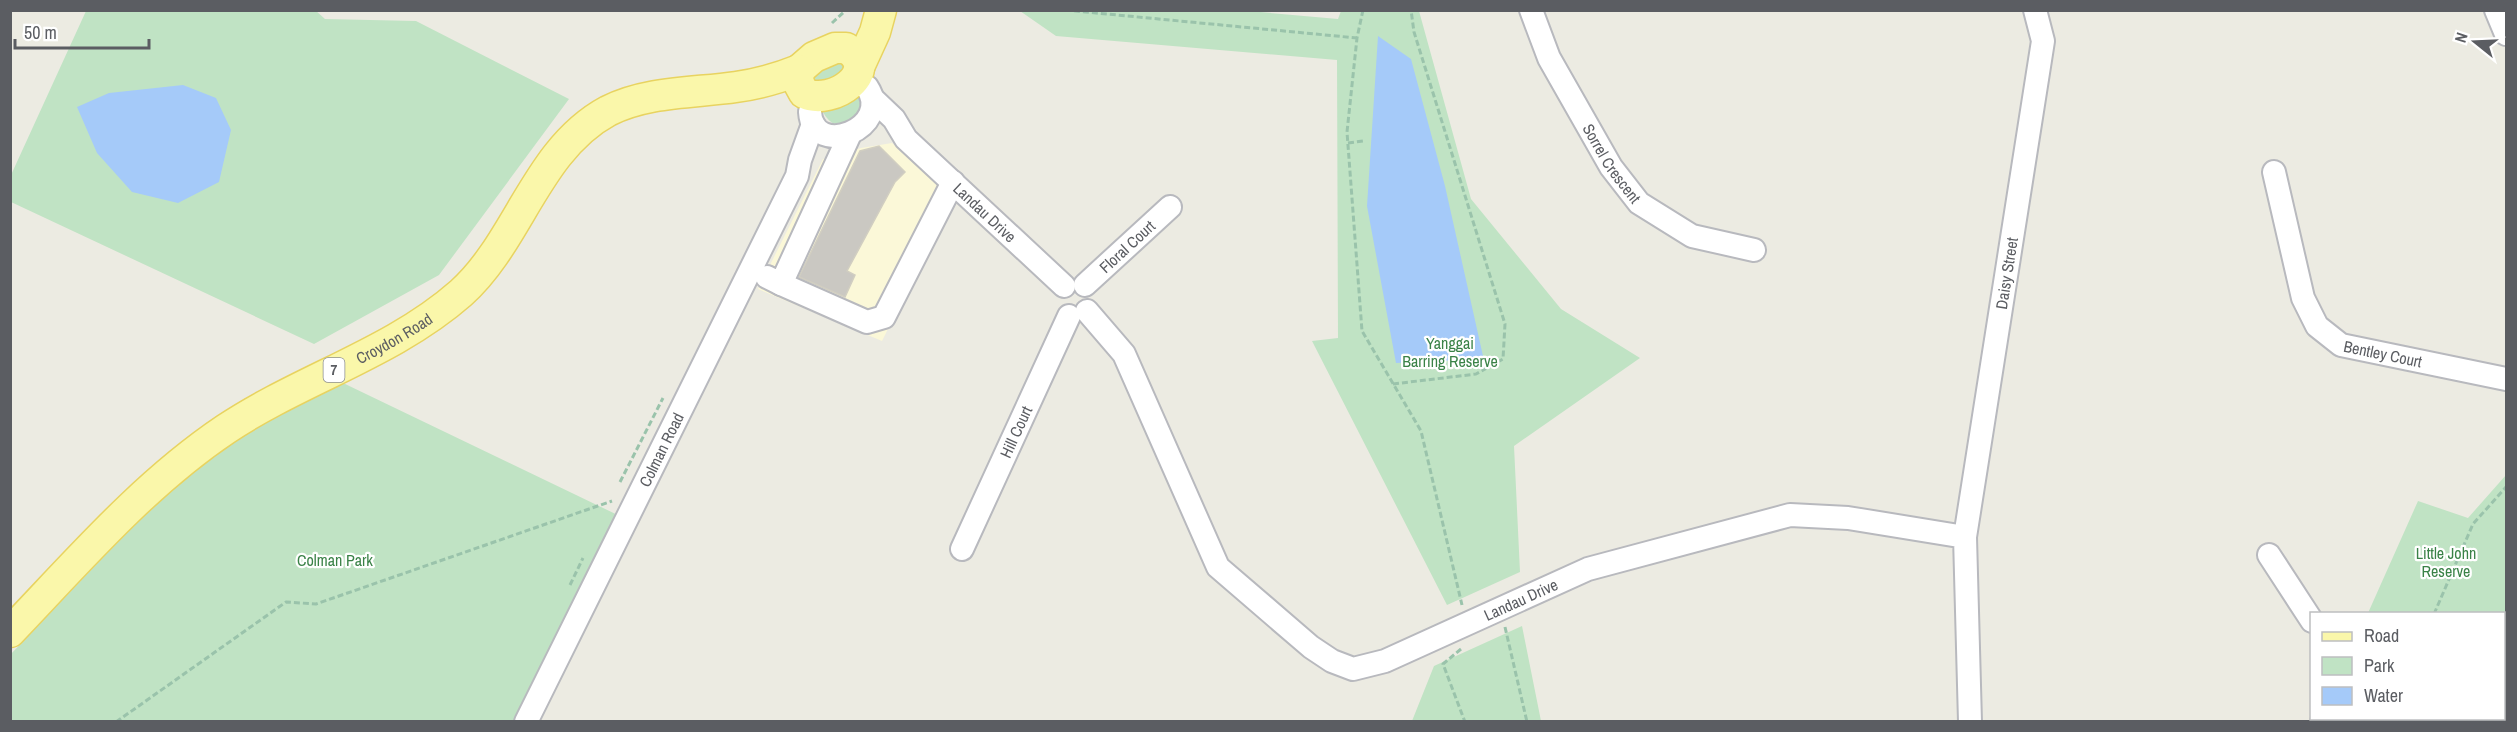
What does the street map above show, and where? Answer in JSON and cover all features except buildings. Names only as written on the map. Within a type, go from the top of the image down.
[{"type":"main road","name":"7","points":[[846,54],[814,57],[807,96],[843,90],[846,54],[879,10]]},
{"type":"main road","name":"Croydon Road","points":[[10,632],[107,531],[174,469],[224,430],[260,408],[378,347],[430,317],[462,293],[484,267],[543,176],[584,128],[609,111],[642,100],[738,87],[807,96]]},
{"type":"street","name":"Sorrel Crescent","points":[[1532,10],[1549,58],[1611,167],[1639,203],[1692,236],[1754,250]]},
{"type":"street","name":"Daisy Street","points":[[1965,537],[2043,41],[2035,10]]},
{"type":"street","points":[[2496,10],[2506,34]]},
{"type":"street","name":"Landau Drive","points":[[846,54],[873,99],[894,119],[906,138],[953,182],[1074,286]]},
{"type":"street","points":[[807,96],[823,134],[847,133],[906,138]]},
{"type":"street","name":"Colman Road","points":[[526,722],[752,271],[797,176],[807,96]]},
{"type":"street","points":[[781,284],[847,133],[869,118],[873,99]]},
{"type":"street","name":"Colman Road","points":[[797,176],[847,133]]},
{"type":"street","name":"Bentley Court","points":[[2274,172],[2303,298],[2318,326],[2342,345],[2506,379]]},
{"type":"street","points":[[752,271],[867,322],[884,317],[953,182]]},
{"type":"street","name":"Floral Court","points":[[1074,286],[1170,207]]},
{"type":"street","points":[[1074,286],[1089,289],[1092,300],[1078,313],[1061,310],[1057,300],[1074,286]]},
{"type":"street","name":"Landau Drive","points":[[1078,313],[1124,354],[1218,567],[1311,646],[1332,661],[1353,669],[1385,661],[1501,606],[1588,569],[1791,515],[1848,518],[1965,537]]},
{"type":"street","name":"Hill Court","points":[[962,549],[1078,313]]},
{"type":"street","points":[[1965,537],[1970,722]]},
{"type":"street","points":[[2269,555],[2310,618]]},
{"type":"path","points":[[846,10],[846,54]]},
{"type":"path","points":[[1065,10],[1357,38]]},
{"type":"path","points":[[1363,10],[1357,38],[1347,132],[1362,331],[1421,431],[1467,623],[1461,652],[1443,664],[1465,722]]},
{"type":"path","points":[[1393,384],[1476,374],[1503,359],[1505,324],[1414,32],[1411,10]]},
{"type":"path","points":[[1348,143],[1363,141]]},
{"type":"path","points":[[2435,612],[2473,524],[2506,486]]},
{"type":"path","points":[[116,722],[286,602],[316,604],[612,501]]},
{"type":"path","points":[[1501,606],[1527,722]]},
{"type":"shaded area","points":[[892,143],[953,198],[882,341],[758,289],[823,159],[861,148]]},
{"type":"green space","points":[[315,10],[325,19],[416,21],[569,99],[439,275],[314,344],[11,202],[11,175],[86,11]]},
{"type":"green space","name":"Yanggai Barring Reserve","points":[[1238,10],[1338,19],[1341,11],[1419,11],[1471,199],[1561,309],[1640,358],[1514,446],[1520,572],[1447,605],[1312,341],[1338,338],[1337,60],[1056,36],[1020,11]]},
{"type":"green space","points":[[842,61],[846,72],[828,84],[811,81],[813,72]]},
{"type":"green space","points":[[854,94],[866,96],[853,127],[837,125],[827,118],[821,108]]},
{"type":"green space","name":"Colman Park","points":[[341,382],[626,519],[526,721],[11,721],[10,655],[224,430]]},
{"type":"green space","name":"Little John Reserve","points":[[2506,475],[2506,721],[2415,721],[2413,720],[2505,720],[2505,612],[2368,612],[2418,501],[2468,518]]},
{"type":"green space","points":[[1522,626],[1541,721],[1412,721],[1434,666]]},
{"type":"water","points":[[1378,36],[1411,59],[1445,186],[1483,356],[1446,361],[1396,363],[1367,206]]},
{"type":"water","points":[[183,85],[216,98],[231,130],[219,182],[178,203],[132,192],[97,153],[77,107],[109,93]]}]
